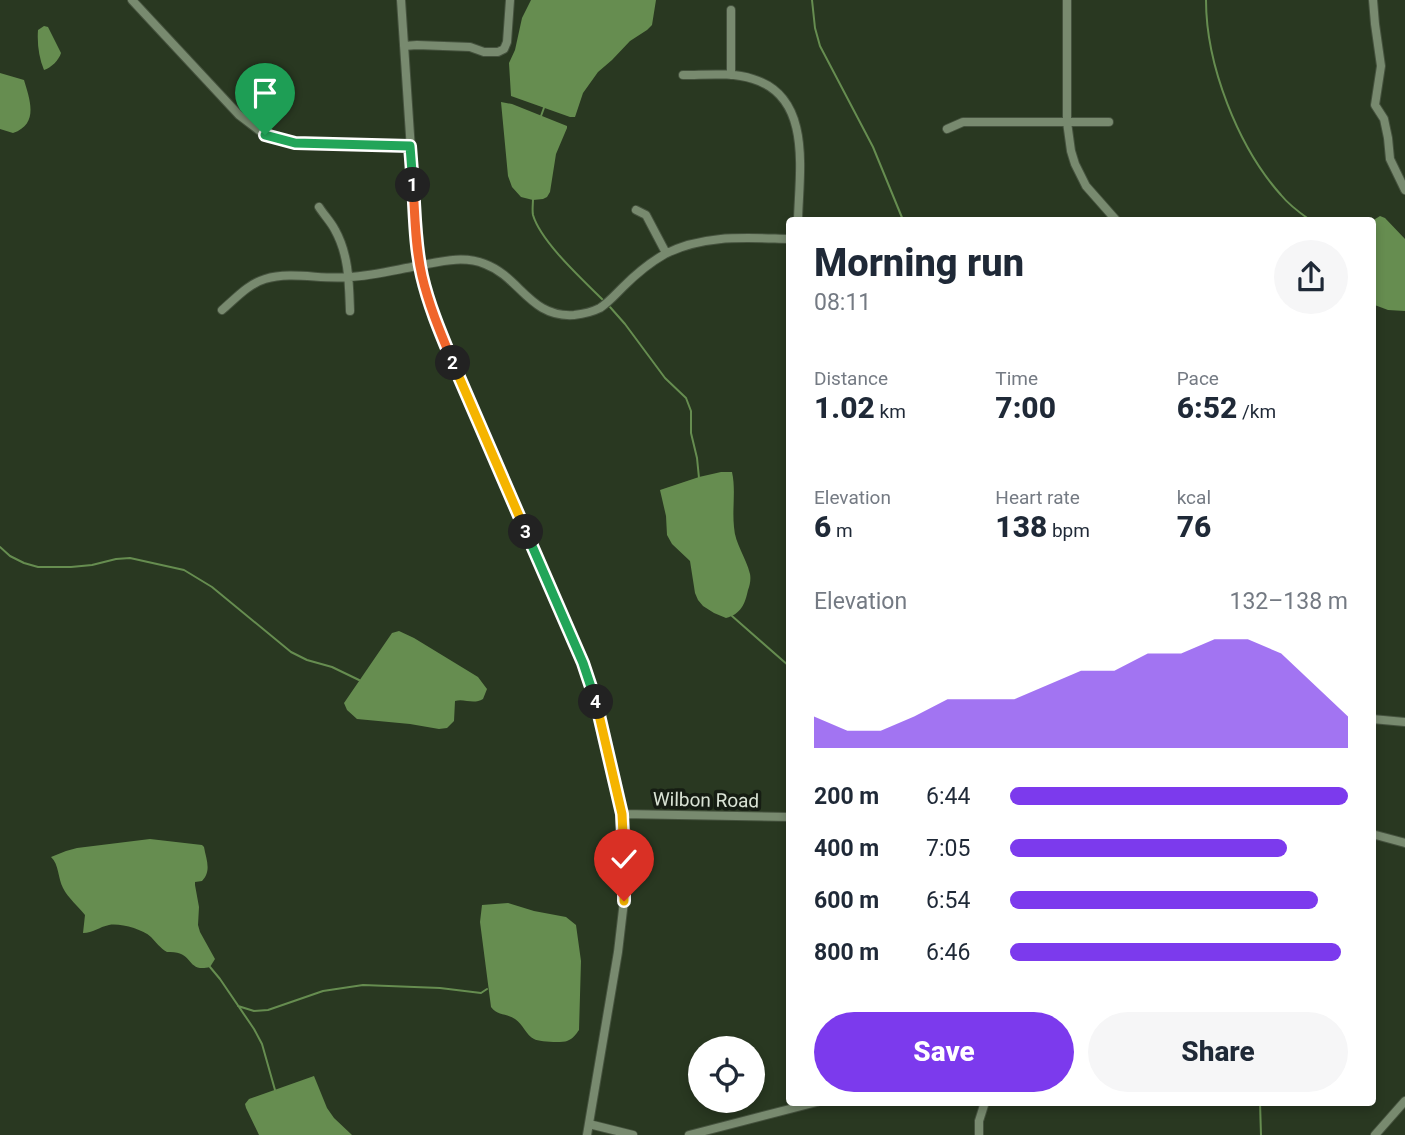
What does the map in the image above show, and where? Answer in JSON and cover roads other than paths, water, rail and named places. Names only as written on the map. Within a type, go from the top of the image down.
[{"type":"street","points":[[132,0],[239,116],[265,135],[295,143],[410,146]]},
{"type":"street","points":[[401,0],[420,265],[435,321],[583,663],[602,723],[622,814],[624,901],[587,1135]]},
{"type":"street","points":[[404,46],[470,47],[484,52],[498,52],[504,49],[507,42],[510,0]]},
{"type":"street","points":[[1067,0],[1067,122],[1071,151],[1080,176],[1113,217]]},
{"type":"street","points":[[1373,0],[1381,66],[1375,106],[1384,119],[1390,159],[1405,190]]},
{"type":"street","points":[[731,10],[731,75]]},
{"type":"street","points":[[683,75],[745,77],[762,82],[787,105],[795,121],[799,141],[798,217]]},
{"type":"street","points":[[947,129],[964,122],[1110,122]]},
{"type":"street","points":[[319,207],[335,229],[344,251],[349,278],[350,311]]},
{"type":"street","points":[[636,210],[646,215],[666,254]]},
{"type":"street","points":[[222,310],[246,289],[264,279],[288,276],[349,278],[420,265],[467,260],[485,264],[505,277],[537,306],[570,315],[586,313],[600,308],[644,268],[681,247],[706,240],[729,238],[786,239]]},
{"type":"street","points":[[1376,719],[1405,722]]},
{"type":"street","name":"Wilbon Road","points":[[622,814],[786,817]]},
{"type":"street","points":[[1376,835],[1405,843]]},
{"type":"street","points":[[1375,1135],[1405,1101]]},
{"type":"street","points":[[690,1135],[723,1131],[804,1106]]},
{"type":"street","points":[[979,1135],[979,1121],[984,1106]]},
{"type":"street","points":[[589,1124],[633,1135]]},
{"type":"waterway","points":[[812,0],[820,46],[873,147],[902,217]]},
{"type":"waterway","points":[[1206,0],[1207,25],[1218,78],[1238,129],[1265,176],[1306,217]]},
{"type":"waterway","points":[[541,116],[545,105]]},
{"type":"waterway","points":[[533,199],[533,215],[544,237],[603,300]]},
{"type":"waterway","points":[[610,307],[665,378],[686,398],[691,411],[691,433],[699,478]]},
{"type":"waterway","points":[[0,547],[10,556],[38,567],[92,565],[130,558],[184,570],[212,587],[291,652],[359,680]]},
{"type":"waterway","points":[[732,616],[786,663]]},
{"type":"waterway","points":[[210,967],[262,1044],[275,1090]]},
{"type":"waterway","points":[[238,1006],[254,1011],[268,1010],[323,991],[363,985],[440,988],[481,993],[487,989]]},
{"type":"waterway","points":[[1260,1106],[1261,1135]]}]
